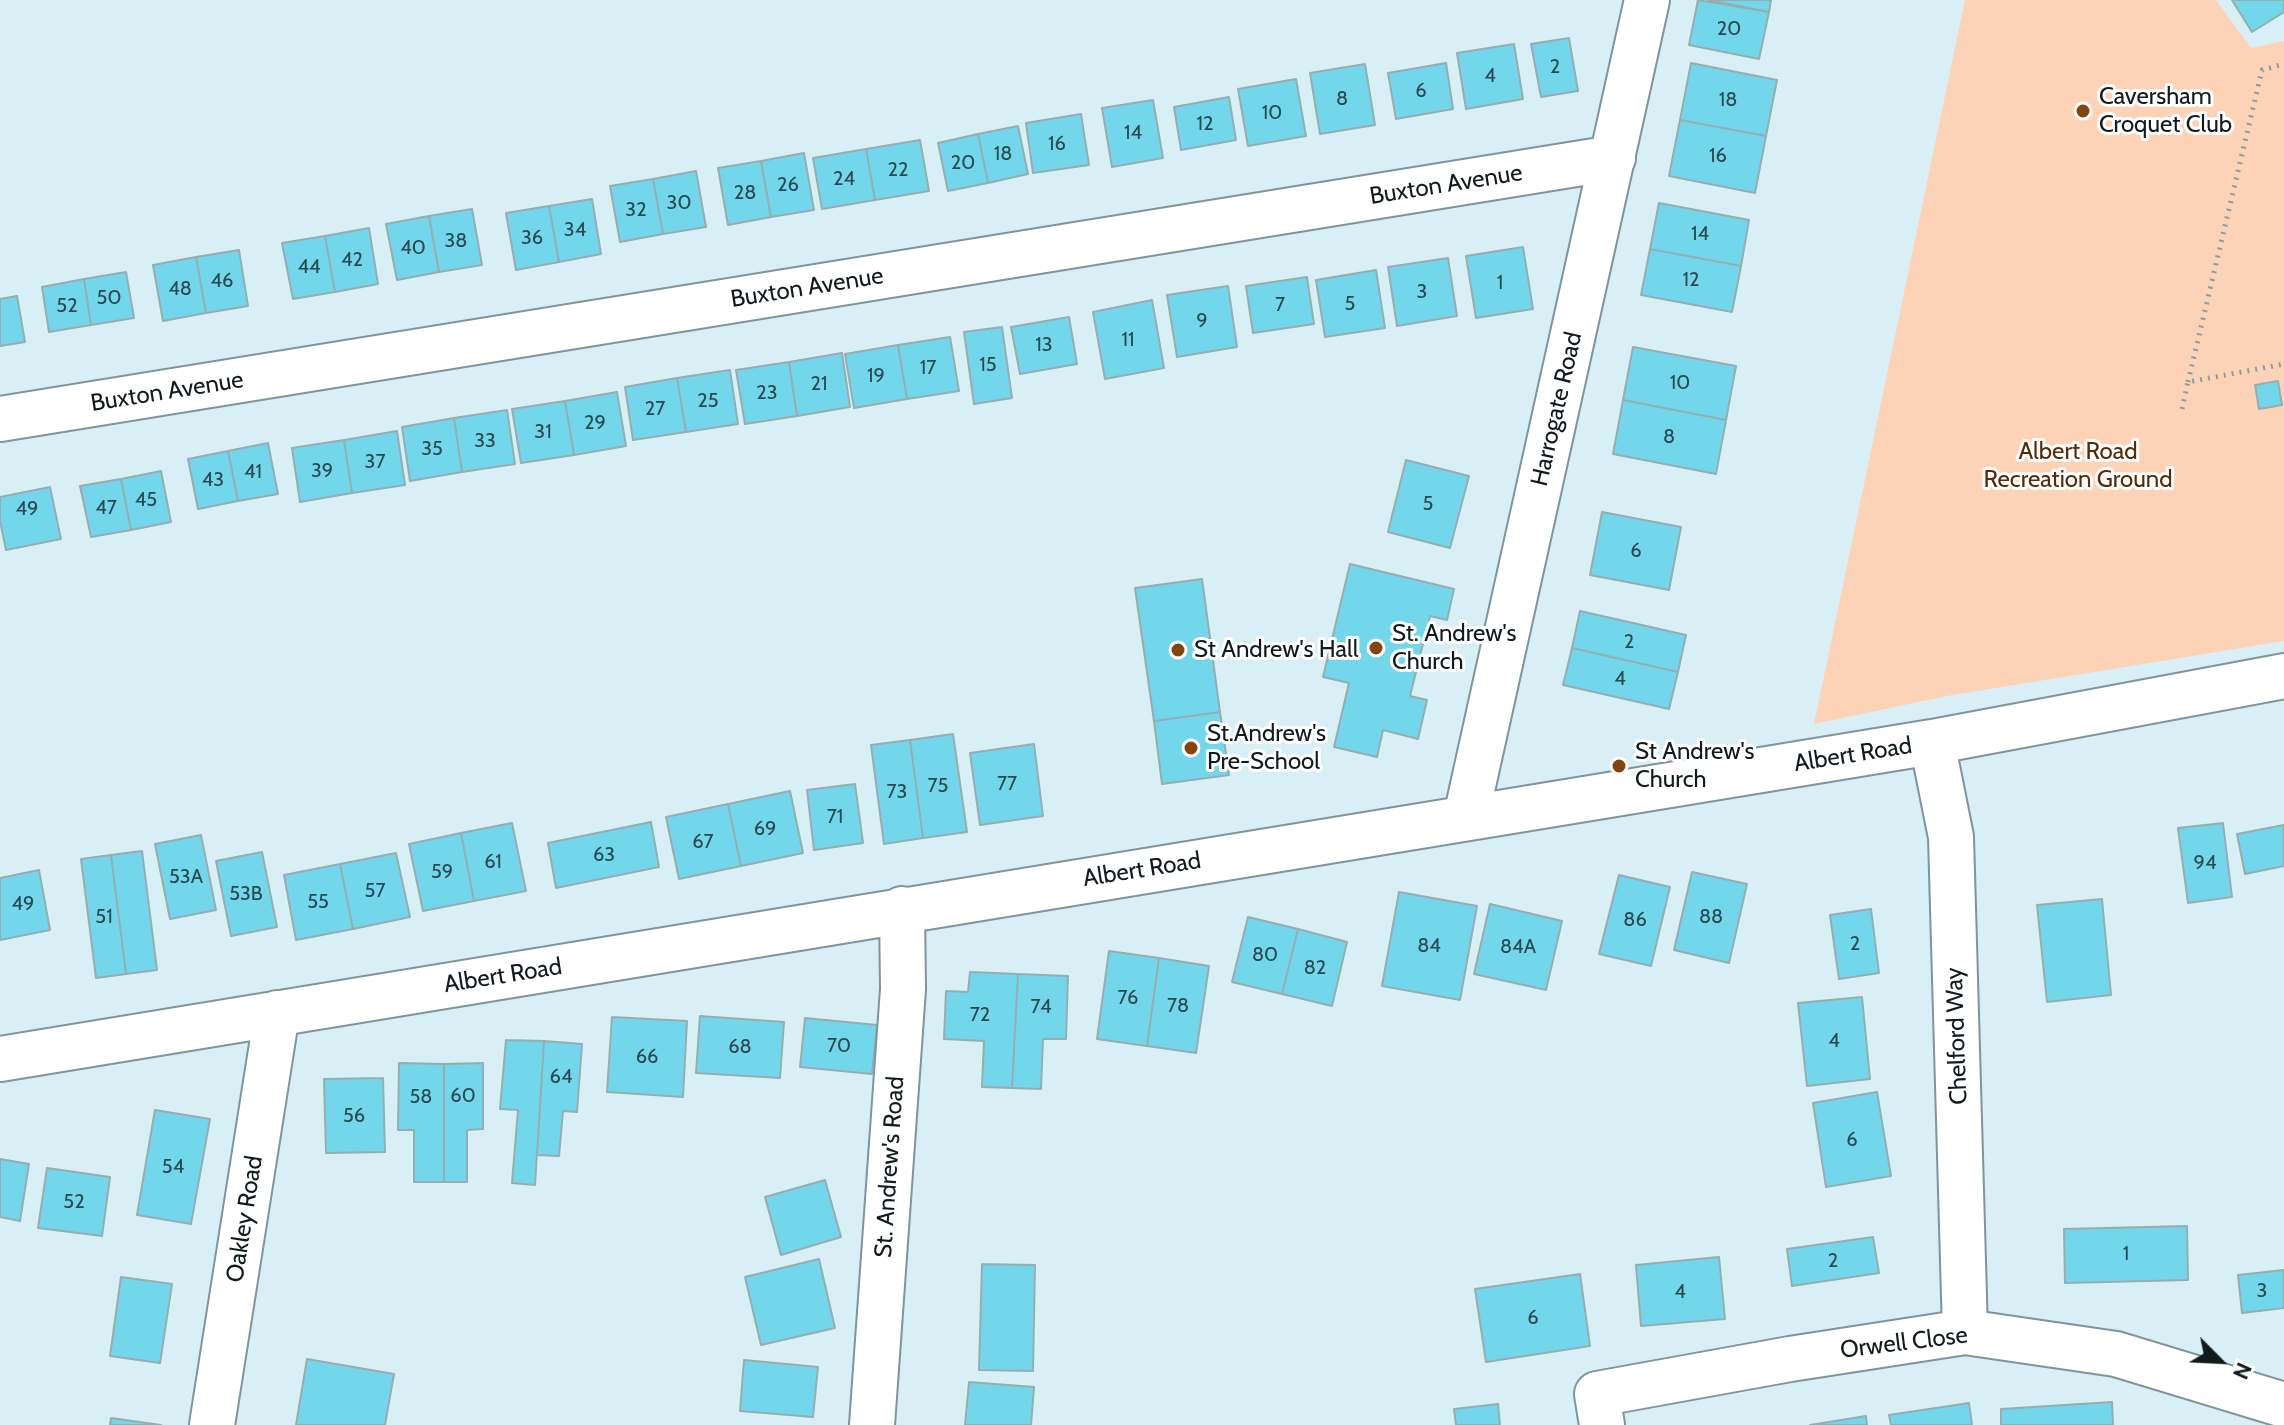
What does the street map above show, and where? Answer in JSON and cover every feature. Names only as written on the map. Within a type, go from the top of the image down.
[{"type":"street","name":"Harrogate Road","points":[[1466,817],[1647,0]]},
{"type":"street","name":"Buxton Avenue","points":[[0,419],[1613,158]]},
{"type":"street","name":"Albert Road","points":[[0,1059],[1932,742],[2284,676]]},
{"type":"street","name":"Chelford Way","points":[[1932,742],[1951,837],[1965,1332]]},
{"type":"street","name":"St. Andrew's Road","points":[[872,1425],[903,989],[902,909]]},
{"type":"street","name":"Oakley Road","points":[[212,1425],[277,1013]]},
{"type":"street","name":"Orwell Close","points":[[1602,1425],[1597,1394],[1790,1359],[1965,1332],[2116,1354],[2284,1405]]},
{"type":"path","points":[[2182,409],[2262,70],[2284,64]]},
{"type":"path","points":[[2188,382],[2284,364]]},
{"type":"green space","name":"Albert Road Recreation Ground","points":[[1965,0],[2216,0],[2251,48],[2284,41],[2284,641],[1947,696],[1814,724]]},
{"type":"building","points":[[1698,0],[1769,12],[1759,59],[1689,45]]},
{"type":"building","points":[[1708,0],[1771,0],[1769,12]]},
{"type":"building","points":[[2232,0],[2284,0],[2284,12],[2252,32]]},
{"type":"building","points":[[1569,38],[1578,91],[1541,97],[1531,44]]},
{"type":"building","points":[[1514,44],[1523,99],[1466,109],[1457,53]]},
{"type":"building","points":[[1446,63],[1453,109],[1396,119],[1388,73]]},
{"type":"building","points":[[1691,63],[1777,80],[1766,136],[1680,120]]},
{"type":"building","points":[[1365,64],[1375,125],[1320,134],[1310,73]]},
{"type":"building","points":[[1296,79],[1306,136],[1248,146],[1238,89]]},
{"type":"building","points":[[1229,97],[1236,140],[1181,150],[1174,107]]},
{"type":"building","points":[[1153,100],[1163,158],[1112,167],[1102,108]]},
{"type":"building","points":[[1081,114],[1089,165],[1033,173],[1026,123]]},
{"type":"building","points":[[1680,120],[1766,136],[1755,193],[1669,176]]},
{"type":"building","points":[[1018,126],[1028,174],[988,183],[978,134]]},
{"type":"building","points":[[978,134],[988,183],[948,191],[938,143]]},
{"type":"building","points":[[920,140],[929,191],[875,200],[866,149]]},
{"type":"building","points":[[866,149],[875,200],[822,209],[813,158]]},
{"type":"building","points":[[804,153],[814,210],[771,217],[761,161]]},
{"type":"building","points":[[761,161],[771,217],[728,225],[718,168]]},
{"type":"building","points":[[696,171],[706,227],[663,234],[653,179]]},
{"type":"building","points":[[653,179],[663,234],[620,242],[610,186]]},
{"type":"building","points":[[592,199],[601,254],[559,262],[549,206]]},
{"type":"building","points":[[1659,203],[1749,220],[1741,266],[1650,249]]},
{"type":"building","points":[[549,206],[559,262],[516,270],[506,213]]},
{"type":"building","points":[[472,209],[482,265],[439,272],[429,216]]},
{"type":"building","points":[[429,216],[439,272],[397,280],[386,224]]},
{"type":"building","points":[[369,228],[378,284],[335,292],[325,236]]},
{"type":"building","points":[[325,236],[335,292],[293,299],[282,243]]},
{"type":"building","points":[[1523,247],[1533,309],[1476,318],[1466,256]]},
{"type":"building","points":[[1650,249],[1741,266],[1732,312],[1641,295]]},
{"type":"building","points":[[239,250],[248,306],[206,313],[196,257]]},
{"type":"building","points":[[196,257],[206,313],[163,321],[153,265]]},
{"type":"building","points":[[1448,258],[1457,316],[1397,326],[1388,267]]},
{"type":"building","points":[[1376,270],[1385,328],[1325,337],[1316,280]]},
{"type":"building","points":[[126,272],[134,318],[91,325],[84,279]]},
{"type":"building","points":[[1307,277],[1314,324],[1253,333],[1246,286]]},
{"type":"building","points":[[84,279],[91,325],[49,332],[42,287]]},
{"type":"building","points":[[1228,286],[1237,347],[1177,357],[1167,295]]},
{"type":"building","points":[[17,296],[25,342],[0,346],[0,299]]},
{"type":"building","points":[[1152,300],[1164,368],[1105,379],[1093,312]]},
{"type":"building","points":[[1069,317],[1077,364],[1020,374],[1011,327]]},
{"type":"building","points":[[1002,327],[1012,398],[974,404],[964,332]]},
{"type":"building","points":[[950,337],[959,391],[907,399],[898,345]]},
{"type":"building","points":[[898,345],[907,399],[854,408],[845,354]]},
{"type":"building","points":[[1633,347],[1736,366],[1726,420],[1623,400]]},
{"type":"building","points":[[842,353],[850,407],[797,416],[789,362]]},
{"type":"building","points":[[789,362],[797,416],[745,424],[736,370]]},
{"type":"building","points":[[730,370],[738,424],[686,432],[677,378]]},
{"type":"building","points":[[677,378],[686,432],[633,440],[625,387]]},
{"type":"building","points":[[2278,381],[2282,405],[2259,409],[2255,385]]},
{"type":"building","points":[[617,392],[626,446],[574,455],[565,401]]},
{"type":"building","points":[[1623,400],[1726,420],[1716,474],[1613,454]]},
{"type":"building","points":[[565,401],[574,455],[521,463],[512,409]]},
{"type":"building","points":[[507,410],[515,464],[462,472],[454,418]]},
{"type":"building","points":[[454,418],[462,472],[410,481],[402,427]]},
{"type":"building","points":[[397,431],[405,485],[352,493],[344,440]]},
{"type":"building","points":[[344,440],[352,493],[300,502],[292,448]]},
{"type":"building","points":[[268,443],[278,494],[238,501],[228,451]]},
{"type":"building","points":[[228,451],[238,501],[198,509],[188,459]]},
{"type":"building","points":[[1406,460],[1469,476],[1450,548],[1388,532]]},
{"type":"building","points":[[161,471],[171,522],[131,530],[121,479]]},
{"type":"building","points":[[121,479],[131,530],[91,537],[80,486]]},
{"type":"building","points":[[50,487],[61,539],[6,550],[0,521],[0,497]]},
{"type":"building","points":[[1602,512],[1681,527],[1669,590],[1590,575]]},
{"type":"building","name":"St. Andrew's Church","points":[[1350,564],[1454,589],[1447,620],[1430,616],[1410,696],[1427,700],[1418,739],[1383,730],[1377,757],[1334,747],[1349,683],[1323,677]]},
{"type":"building","name":"St Andrew's Hall","points":[[1202,579],[1220,712],[1154,721],[1135,588]]},
{"type":"building","points":[[1580,611],[1686,635],[1678,672],[1572,648]]},
{"type":"building","points":[[1572,648],[1678,672],[1669,709],[1563,685]]},
{"type":"building","name":"St.Andrew's Pre-School","points":[[1220,712],[1229,775],[1162,784],[1154,721]]},
{"type":"building","points":[[953,734],[967,832],[923,838],[910,740]]},
{"type":"building","points":[[910,740],[923,838],[884,844],[871,745]]},
{"type":"building","points":[[1034,744],[1043,816],[980,825],[970,753]]},
{"type":"building","points":[[855,784],[863,843],[814,850],[807,790]]},
{"type":"building","points":[[790,791],[803,853],[741,866],[728,804]]},
{"type":"building","points":[[728,804],[741,866],[679,879],[666,817]]},
{"type":"building","points":[[651,822],[659,867],[556,888],[548,843]]},
{"type":"building","points":[[512,823],[526,891],[474,901],[461,833]]},
{"type":"building","points":[[2223,823],[2232,897],[2188,903],[2178,828]]},
{"type":"building","points":[[2284,825],[2284,866],[2245,874],[2237,834]]},
{"type":"building","points":[[461,833],[474,901],[423,911],[409,844]]},
{"type":"building","points":[[201,835],[216,910],[170,919],[155,844]]},
{"type":"building","points":[[142,851],[157,970],[126,974],[111,855]]},
{"type":"building","points":[[262,852],[277,927],[231,936],[216,861]]},
{"type":"building","points":[[396,853],[410,917],[353,929],[340,864]]},
{"type":"building","points":[[111,855],[126,974],[96,978],[81,859]]},
{"type":"building","points":[[340,864],[353,929],[296,940],[284,875]]},
{"type":"building","points":[[39,870],[50,930],[0,940],[0,878]]},
{"type":"building","points":[[1692,872],[1747,884],[1729,963],[1674,950]]},
{"type":"building","points":[[1619,875],[1670,887],[1651,966],[1599,954]]},
{"type":"building","points":[[1399,892],[1477,906],[1460,1000],[1382,986]]},
{"type":"building","points":[[2102,899],[2111,995],[2047,1002],[2037,905]]},
{"type":"building","points":[[1490,904],[1562,921],[1546,990],[1474,974]]},
{"type":"building","points":[[1871,909],[1879,973],[1839,979],[1830,915]]},
{"type":"building","points":[[1248,917],[1298,929],[1282,994],[1232,982]]},
{"type":"building","points":[[1298,929],[1347,942],[1332,1006],[1282,994]]},
{"type":"building","points":[[1109,951],[1159,958],[1147,1046],[1097,1039]]},
{"type":"building","points":[[1159,958],[1209,966],[1196,1053],[1147,1046]]},
{"type":"building","points":[[970,972],[1018,974],[1012,1088],[982,1087],[984,1041],[944,1039],[946,991],[968,992]]},
{"type":"building","points":[[1018,974],[1068,976],[1066,1039],[1043,1039],[1041,1089],[1012,1088]]},
{"type":"building","points":[[1862,997],[1870,1079],[1807,1086],[1798,1003]]},
{"type":"building","points":[[700,1016],[784,1022],[780,1078],[696,1073]]},
{"type":"building","points":[[612,1017],[687,1021],[683,1097],[607,1092]]},
{"type":"building","points":[[805,1018],[877,1025],[872,1074],[800,1067]]},
{"type":"building","points":[[506,1040],[544,1041],[535,1185],[512,1183],[518,1110],[500,1109]]},
{"type":"building","points":[[544,1041],[582,1044],[577,1112],[563,1111],[559,1156],[537,1155]]},
{"type":"building","points":[[399,1063],[444,1064],[444,1182],[414,1182],[414,1130],[398,1130]]},
{"type":"building","points":[[483,1063],[483,1129],[467,1130],[467,1182],[444,1182],[444,1064]]},
{"type":"building","points":[[383,1078],[385,1152],[326,1153],[324,1079]]},
{"type":"building","points":[[1877,1092],[1891,1176],[1826,1187],[1813,1103]]},
{"type":"building","points":[[155,1110],[210,1119],[191,1224],[137,1215]]},
{"type":"building","points":[[0,1159],[29,1164],[20,1221],[0,1217]]},
{"type":"building","points":[[47,1168],[110,1177],[102,1236],[38,1228]]},
{"type":"building","points":[[825,1180],[841,1237],[781,1255],[765,1197]]},
{"type":"building","points":[[2187,1226],[2188,1280],[2065,1283],[2064,1229]]},
{"type":"building","points":[[1873,1237],[1879,1273],[1792,1286],[1787,1249]]},
{"type":"building","points":[[1719,1257],[1725,1319],[1641,1326],[1636,1265]]},
{"type":"building","points":[[819,1259],[835,1328],[761,1345],[745,1277]]},
{"type":"building","points":[[982,1264],[1035,1265],[1033,1371],[979,1370]]},
{"type":"building","points":[[2284,1270],[2284,1308],[2242,1313],[2238,1275]]},
{"type":"building","points":[[1580,1274],[1590,1346],[1486,1362],[1475,1289]]},
{"type":"building","points":[[121,1277],[172,1284],[160,1363],[110,1356]]},
{"type":"building","points":[[307,1359],[394,1374],[385,1425],[296,1425]]},
{"type":"building","points":[[744,1360],[818,1367],[813,1417],[740,1411]]},
{"type":"building","points":[[969,1382],[1034,1387],[1031,1425],[965,1425]]},
{"type":"building","points":[[2112,1402],[2113,1425],[2001,1425],[2001,1409]]},
{"type":"building","points":[[1969,1403],[1972,1425],[1891,1425],[1889,1415]]},
{"type":"building","points":[[1498,1404],[1500,1425],[1456,1425],[1454,1409]]},
{"type":"building","points":[[1866,1416],[1867,1425],[1810,1425]]},
{"type":"building","points":[[111,1418],[161,1425],[110,1425]]},
{"type":"place","name":"Caversham Croquet Club","points":[[2083,111]]},
{"type":"place","name":"St. Andrew's Church","points":[[1376,648]]},
{"type":"place","name":"St Andrew's Hall","points":[[1178,650]]},
{"type":"place","name":"St.Andrew's Pre-School","points":[[1191,748]]},
{"type":"place","name":"St Andrew's Church","points":[[1619,766]]}]
